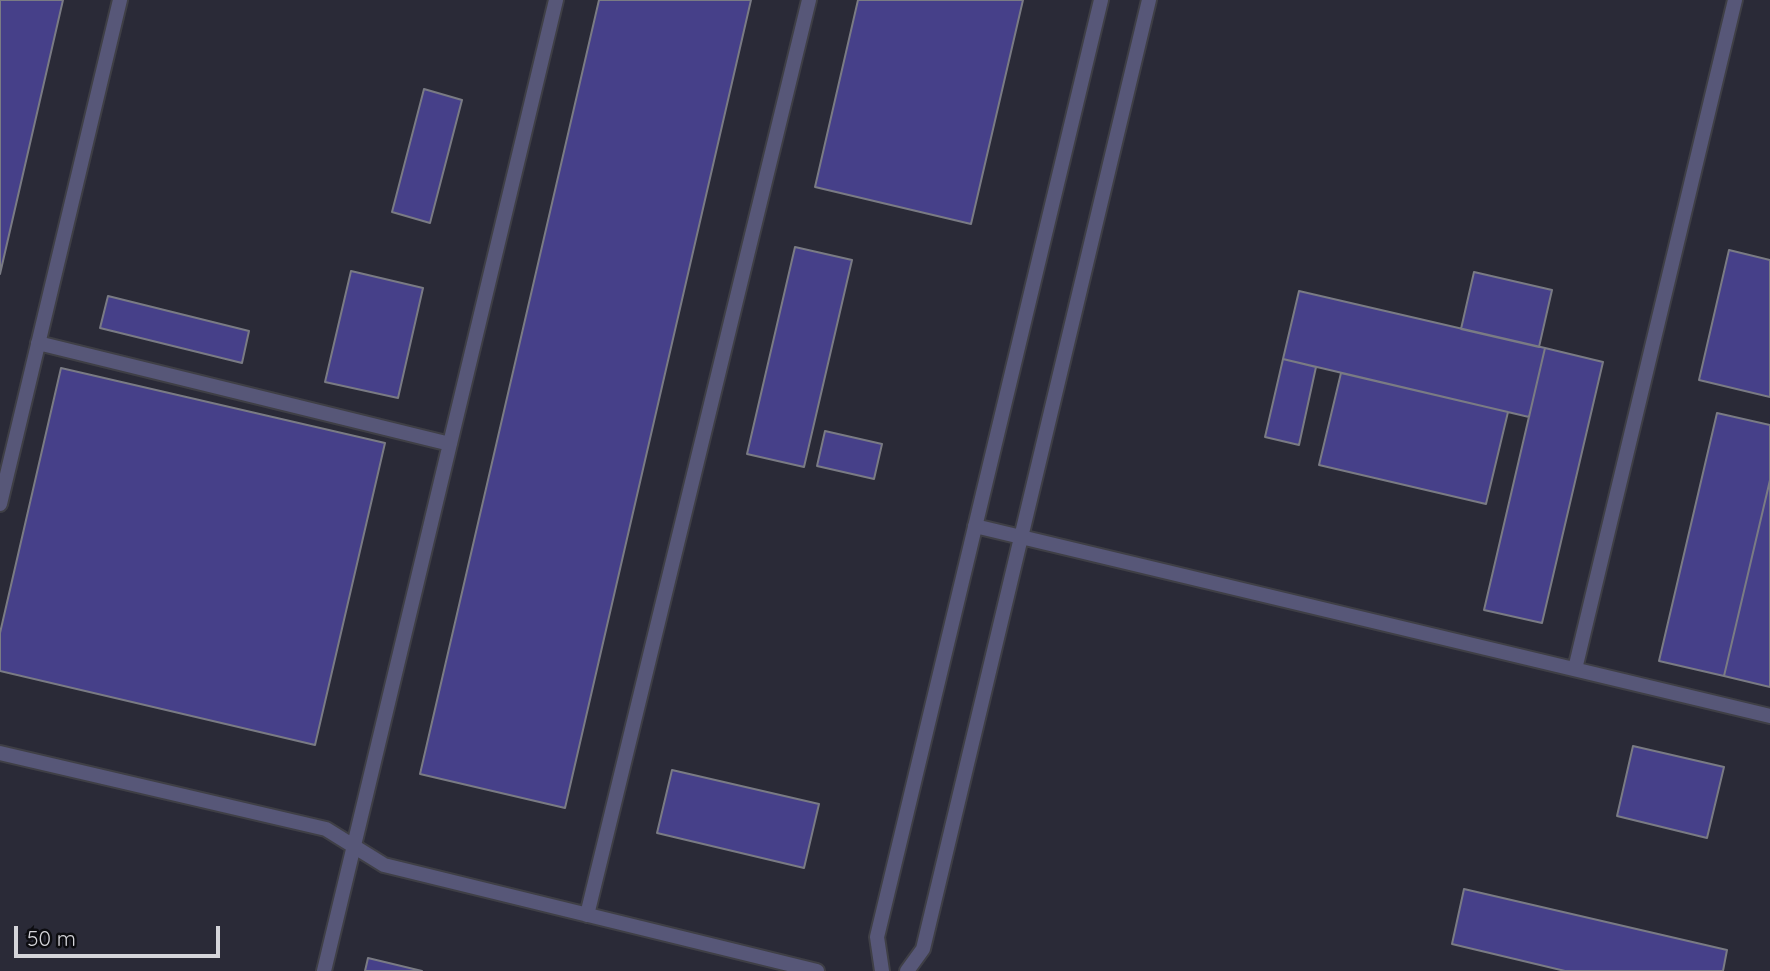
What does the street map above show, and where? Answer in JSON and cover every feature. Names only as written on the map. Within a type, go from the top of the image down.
[{"type":"lane","points":[[0,504],[120,0]]},
{"type":"lane","points":[[324,971],[556,0]]},
{"type":"lane","points":[[587,915],[809,0]]},
{"type":"lane","points":[[882,971],[877,937],[1101,0]]},
{"type":"lane","points":[[907,971],[923,949],[1149,0]]},
{"type":"lane","points":[[1575,669],[1735,0]]},
{"type":"lane","points":[[38,343],[450,444]]},
{"type":"lane","points":[[975,526],[1770,716]]},
{"type":"lane","points":[[0,753],[326,829],[384,865],[817,971]]},
{"type":"shaded area","points":[[0,0],[1770,0],[1770,971],[0,971]]},
{"type":"building","points":[[0,0],[63,0],[0,274]]},
{"type":"building","points":[[599,0],[751,0],[565,808],[420,774]]},
{"type":"building","points":[[858,0],[1023,0],[971,224],[815,187]]},
{"type":"building","points":[[424,89],[462,100],[430,223],[392,212]]},
{"type":"building","points":[[795,247],[852,260],[804,467],[747,454]]},
{"type":"building","points":[[1729,250],[1770,260],[1770,397],[1699,380]]},
{"type":"building","points":[[351,271],[423,288],[398,398],[325,382]]},
{"type":"building","points":[[1474,272],[1552,290],[1539,347],[1461,329]]},
{"type":"building","points":[[1299,291],[1545,348],[1529,417],[1283,359]]},
{"type":"building","points":[[108,296],[249,331],[242,363],[100,328]]},
{"type":"building","points":[[1545,348],[1603,362],[1542,623],[1484,610]]},
{"type":"building","points":[[1283,359],[1316,367],[1299,445],[1265,437]]},
{"type":"building","points":[[61,368],[385,443],[315,745],[0,671],[0,633]]},
{"type":"building","points":[[1341,373],[1508,412],[1486,504],[1319,465]]},
{"type":"building","points":[[1717,413],[1770,425],[1770,480],[1724,676],[1659,661]]},
{"type":"building","points":[[825,431],[882,444],[874,479],[817,466]]},
{"type":"building","points":[[1770,480],[1770,687],[1724,676]]},
{"type":"building","points":[[1633,746],[1724,767],[1707,838],[1617,816]]},
{"type":"building","points":[[672,770],[819,804],[804,868],[657,833]]},
{"type":"building","points":[[1464,889],[1727,950],[1723,971],[1565,971],[1452,944]]},
{"type":"building","points":[[368,958],[422,971],[365,971]]}]
